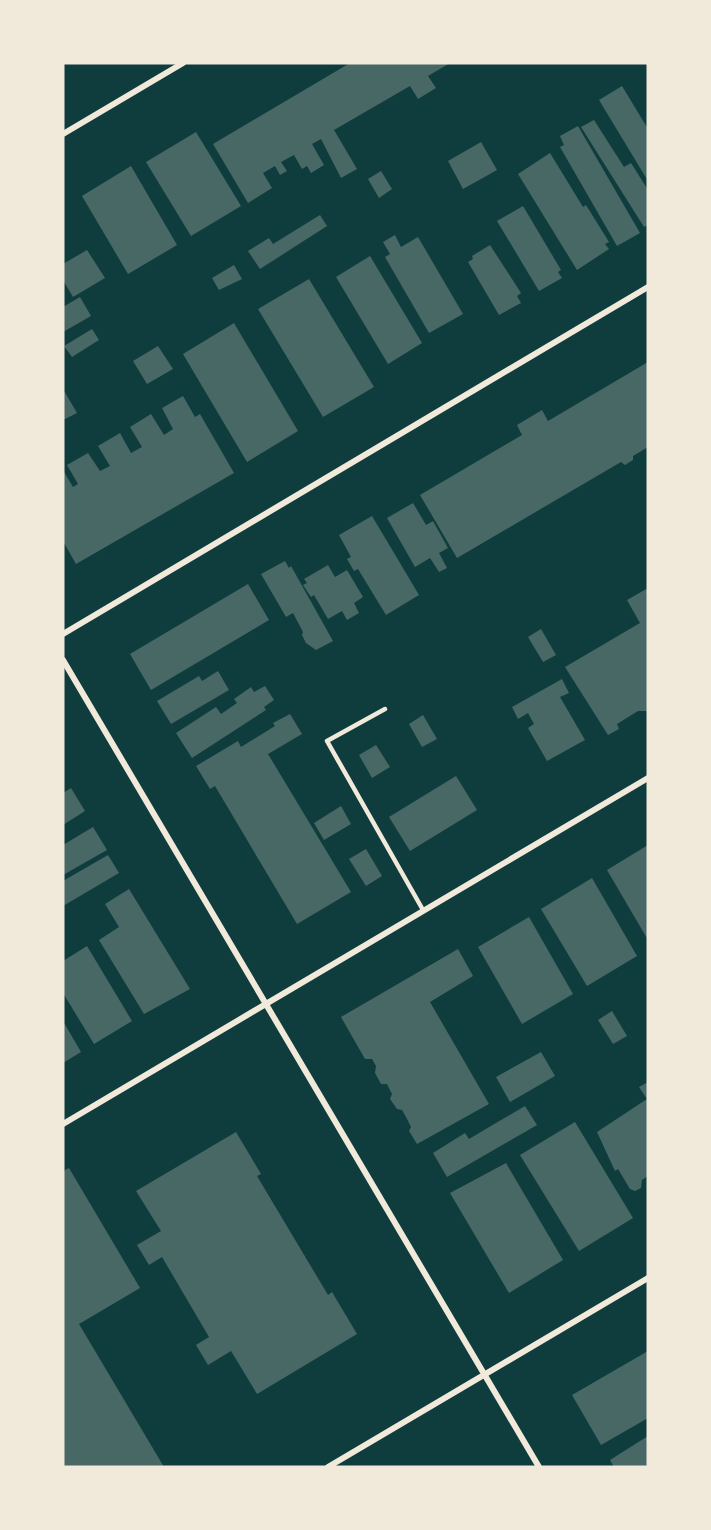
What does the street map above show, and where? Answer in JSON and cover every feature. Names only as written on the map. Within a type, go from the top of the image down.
[{"type":"street","points":[[63,134],[183,63]]},
{"type":"street","points":[[63,634],[648,287]]},
{"type":"street","points":[[63,660],[539,1467]]},
{"type":"street","points":[[63,1124],[648,778]]},
{"type":"street","points":[[328,1467],[648,1278]]},
{"type":"lane","points":[[385,709],[327,741],[423,910]]},
{"type":"building","points":[[350,63],[450,63],[428,76],[436,88],[418,99],[410,86],[334,130],[357,169],[341,178],[321,139],[312,144],[324,165],[311,173],[307,166],[302,169],[294,155],[281,162],[287,171],[280,175],[275,166],[263,173],[272,188],[248,203],[213,144]]},
{"type":"building","points":[[622,86],[648,129],[648,181],[599,100]]},
{"type":"building","points":[[594,120],[624,167],[631,163],[648,190],[648,225],[644,227],[581,127]]},
{"type":"building","points":[[578,126],[640,233],[617,246],[560,147],[564,145],[560,136]]},
{"type":"building","points":[[196,132],[241,206],[191,236],[146,162]]},
{"type":"building","points":[[481,142],[497,170],[463,189],[448,161]]},
{"type":"building","points":[[550,153],[583,207],[586,205],[609,242],[605,244],[609,249],[577,270],[518,174]]},
{"type":"building","points":[[131,166],[177,245],[128,274],[82,196]]},
{"type":"building","points":[[381,171],[392,189],[379,198],[368,179]]},
{"type":"building","points":[[523,206],[561,270],[558,272],[562,278],[539,291],[497,221]]},
{"type":"building","points":[[320,215],[327,226],[260,269],[248,251],[269,238],[273,244]]},
{"type":"building","points":[[395,235],[401,247],[418,237],[463,314],[429,333],[385,257],[390,254],[383,242]]},
{"type":"building","points":[[490,245],[521,293],[517,296],[521,303],[499,315],[468,262],[473,259],[472,256]]},
{"type":"building","points":[[87,250],[105,278],[73,297],[63,280],[63,264]]},
{"type":"building","points":[[370,256],[422,343],[388,364],[336,277]]},
{"type":"building","points":[[234,265],[242,279],[219,290],[212,278]]},
{"type":"building","points":[[309,279],[374,387],[323,417],[258,309]]},
{"type":"building","points":[[80,297],[91,316],[63,332],[63,307]]},
{"type":"building","points":[[234,323],[298,431],[247,462],[183,354]]},
{"type":"building","points":[[92,329],[99,340],[72,357],[64,346]]},
{"type":"building","points":[[158,346],[173,369],[147,384],[133,361]]},
{"type":"building","points":[[648,362],[648,447],[633,456],[633,460],[625,465],[621,462],[457,558],[420,495],[522,435],[517,425],[542,410],[548,421]]},
{"type":"building","points":[[63,389],[77,413],[63,420]]},
{"type":"building","points":[[183,396],[195,417],[200,414],[234,473],[76,564],[63,541],[63,470],[73,487],[78,484],[67,465],[88,453],[100,471],[110,466],[98,446],[120,433],[131,453],[142,447],[130,427],[151,414],[164,435],[173,429],[162,408]]},
{"type":"building","points":[[413,503],[426,525],[433,521],[448,548],[439,553],[447,568],[439,572],[430,558],[415,567],[387,518]]},
{"type":"building","points":[[372,516],[419,595],[386,615],[358,569],[354,571],[347,559],[351,557],[339,535]]},
{"type":"building","points":[[285,561],[289,568],[291,566],[333,641],[316,650],[306,643],[293,613],[286,617],[261,574]]},
{"type":"building","points":[[328,565],[335,577],[347,570],[363,597],[354,603],[359,613],[347,620],[342,611],[328,619],[314,595],[311,597],[303,585],[307,583],[304,579]]},
{"type":"building","points":[[248,584],[269,620],[151,690],[130,654]]},
{"type":"building","points":[[648,588],[648,711],[638,711],[617,724],[619,729],[608,735],[565,667],[640,623],[627,600]]},
{"type":"building","points":[[541,629],[556,655],[543,662],[528,637]]},
{"type":"building","points":[[218,671],[229,690],[171,724],[157,701],[199,676],[202,681]]},
{"type":"building","points":[[562,679],[569,693],[560,697],[585,740],[547,761],[528,728],[534,724],[528,713],[518,719],[512,707]]},
{"type":"building","points":[[265,686],[274,700],[264,707],[266,710],[192,758],[176,733],[216,707],[221,714],[237,703],[234,699],[251,687],[254,692]]},
{"type":"building","points":[[290,714],[302,734],[268,754],[351,892],[297,924],[215,786],[210,789],[196,766],[238,741],[241,747],[275,726],[273,723]]},
{"type":"building","points":[[423,715],[437,739],[422,747],[409,724]]},
{"type":"building","points":[[376,745],[390,767],[372,778],[359,755]]},
{"type":"building","points":[[456,776],[477,810],[410,851],[389,817]]},
{"type":"building","points":[[71,788],[85,811],[63,825],[63,793]]},
{"type":"building","points":[[341,806],[351,824],[324,840],[314,823]]},
{"type":"building","points":[[93,827],[107,850],[63,875],[63,845]]},
{"type":"building","points":[[648,845],[648,940],[607,870]]},
{"type":"building","points":[[366,849],[382,876],[366,886],[349,859]]},
{"type":"building","points":[[108,855],[119,873],[63,906],[63,881]]},
{"type":"building","points":[[592,878],[637,956],[587,986],[541,909]]},
{"type":"building","points":[[129,889],[190,989],[144,1014],[99,940],[119,927],[105,904]]},
{"type":"building","points":[[529,917],[573,994],[522,1024],[478,947]]},
{"type":"building","points":[[87,946],[132,1021],[94,1044],[63,993],[63,961]]},
{"type":"building","points":[[458,949],[473,976],[430,1002],[489,1104],[417,1144],[409,1131],[411,1127],[402,1110],[397,1109],[390,1099],[392,1094],[387,1084],[381,1084],[375,1073],[376,1066],[372,1059],[365,1059],[341,1017]]},
{"type":"building","points":[[612,1011],[627,1036],[613,1044],[598,1020]]},
{"type":"building","points":[[63,1021],[81,1052],[63,1063]]},
{"type":"building","points":[[541,1052],[555,1076],[510,1102],[496,1077]]},
{"type":"building","points":[[648,1082],[648,1176],[642,1180],[641,1188],[635,1191],[630,1189],[618,1169],[615,1171],[597,1132],[647,1099],[639,1087]]},
{"type":"building","points":[[525,1106],[537,1125],[447,1177],[433,1153],[465,1133],[469,1139]]},
{"type":"building","points":[[575,1122],[633,1218],[579,1251],[520,1155]]},
{"type":"building","points":[[236,1132],[261,1174],[257,1176],[328,1295],[332,1292],[357,1334],[257,1394],[231,1351],[208,1365],[196,1345],[209,1337],[162,1257],[149,1265],[137,1245],[161,1231],[136,1191]]},
{"type":"building","points":[[506,1163],[563,1260],[509,1293],[450,1193]]},
{"type":"building","points":[[69,1168],[140,1288],[79,1324],[164,1467],[63,1467],[63,1171]]},
{"type":"building","points":[[648,1351],[648,1418],[601,1445],[572,1395]]},
{"type":"building","points":[[648,1436],[648,1467],[614,1467],[610,1460]]}]
